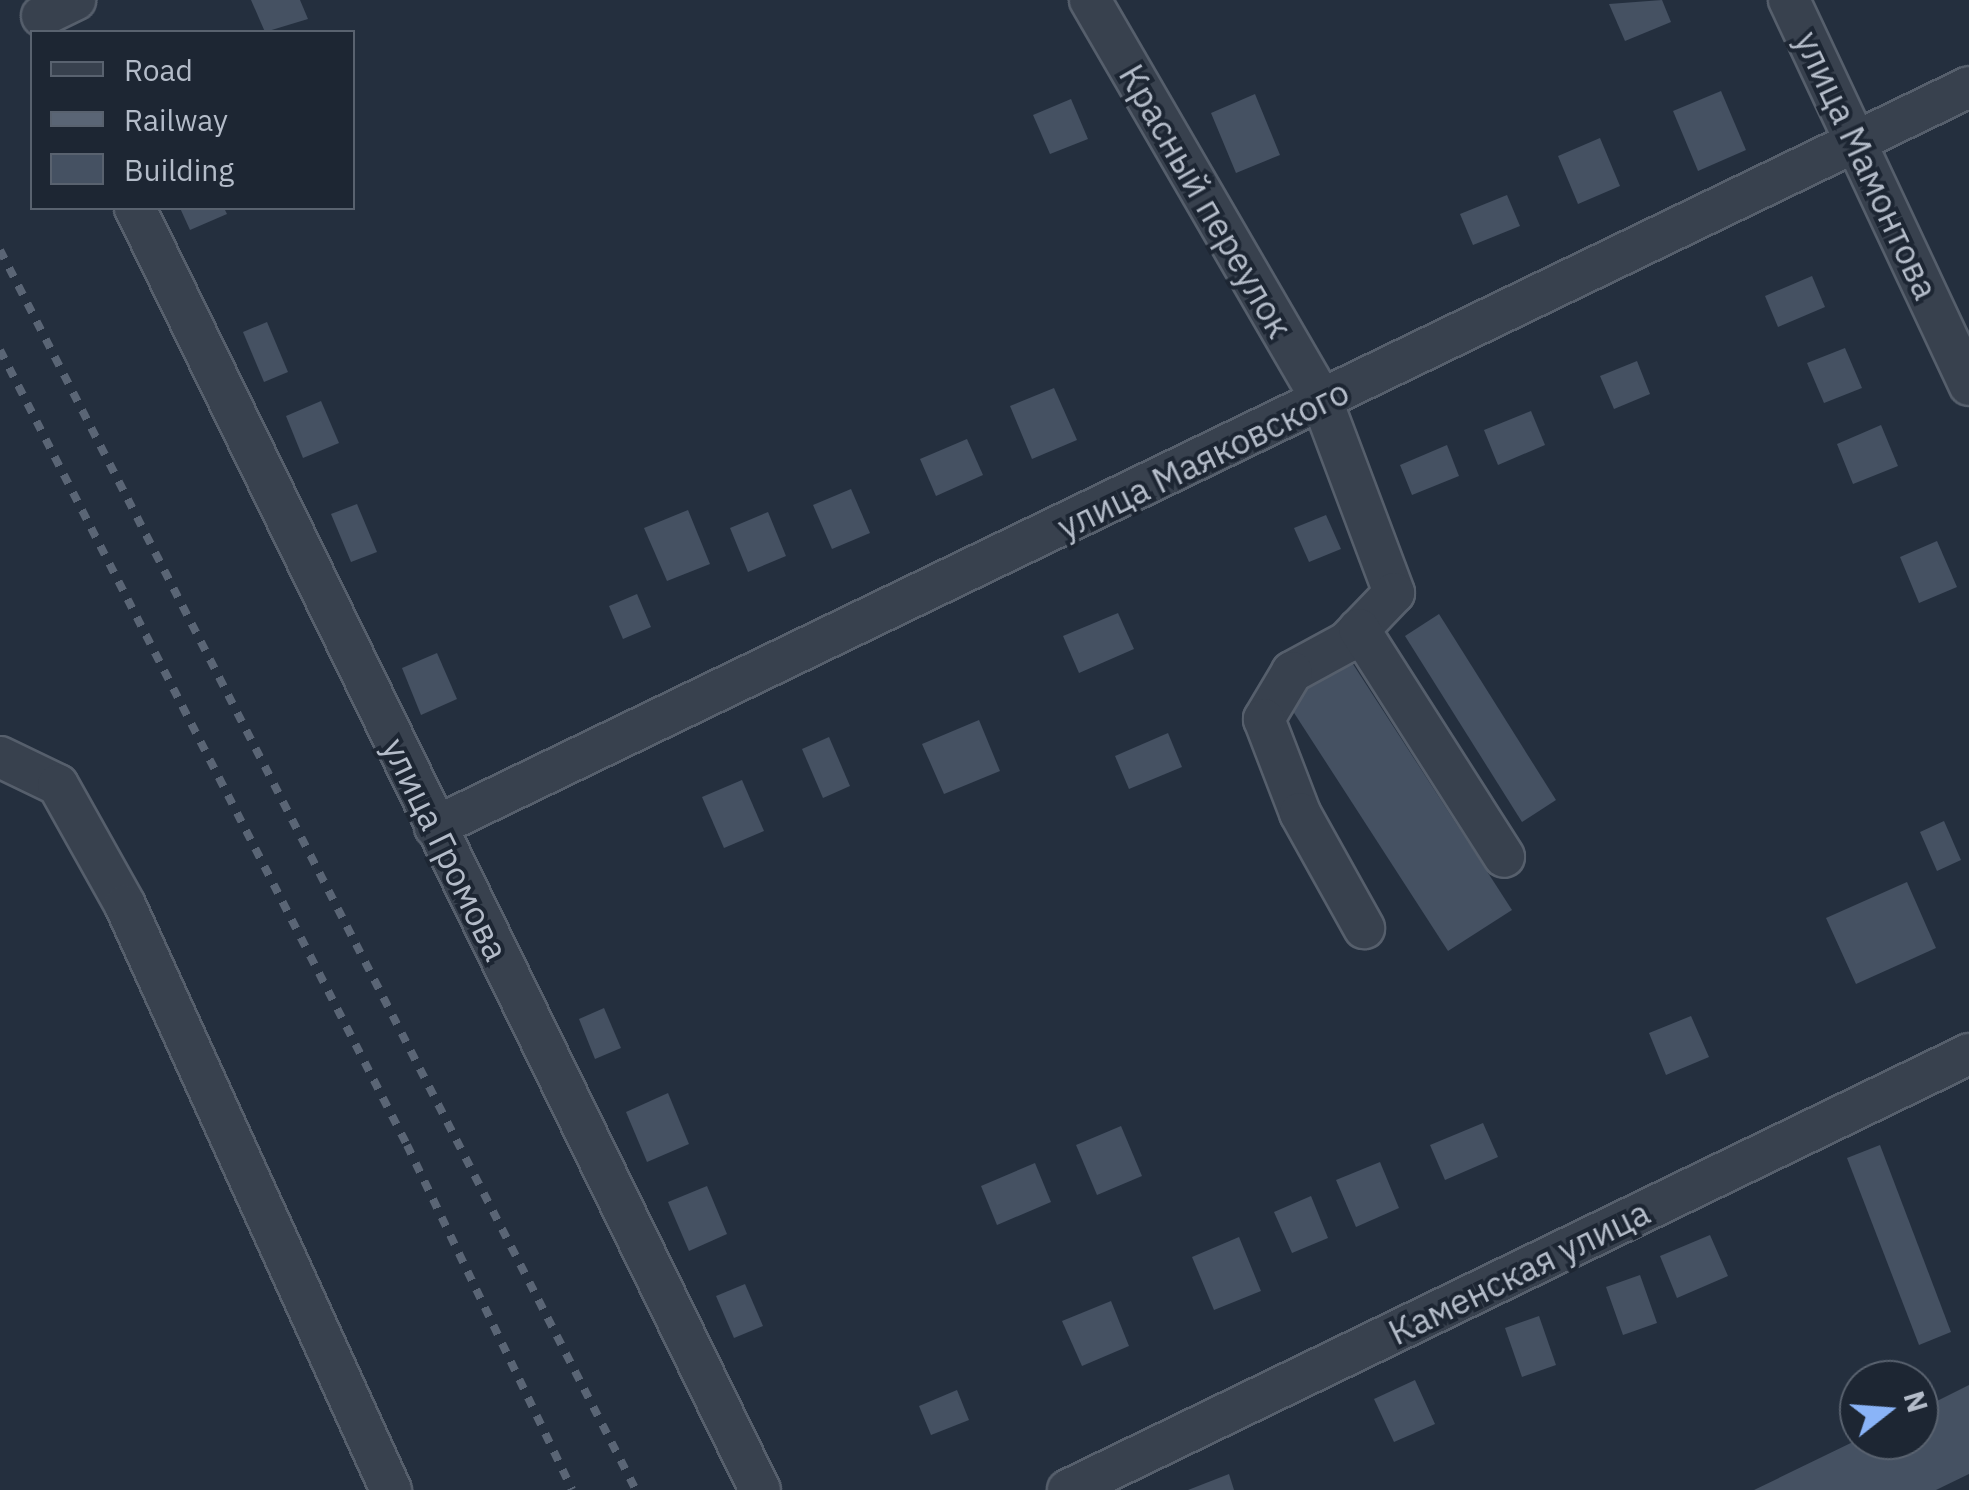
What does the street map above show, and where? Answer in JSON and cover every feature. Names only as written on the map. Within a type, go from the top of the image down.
[{"type":"street","name":"Красный переулок","points":[[1090,0],[1322,401],[1394,593],[1359,629]]},
{"type":"street","name":"улица Мамонтова","points":[[1789,0],[1969,385]]},
{"type":"street","name":"улица Маяковского","points":[[435,827],[1859,144],[1969,87]]},
{"type":"street","name":"улица Громова","points":[[136,210],[760,1490]]},
{"type":"street","points":[[1364,928],[1300,813],[1264,718],[1292,672],[1359,629],[1504,856]]},
{"type":"street","points":[[0,757],[58,784],[125,904],[391,1490]]},
{"type":"street","name":"Каменская улица","points":[[1068,1490],[1969,1054]]},
{"type":"building","points":[[251,0],[300,0],[308,19],[264,30]]},
{"type":"building","points":[[1662,0],[1671,22],[1625,41],[1609,4]]},
{"type":"building","points":[[1721,91],[1746,150],[1698,171],[1673,111]]},
{"type":"building","points":[[1255,94],[1280,155],[1236,173],[1211,113]]},
{"type":"building","points":[[1071,99],[1088,139],[1050,154],[1033,115]]},
{"type":"building","points":[[1600,138],[1620,186],[1578,204],[1558,156]]},
{"type":"building","points":[[1507,195],[1520,226],[1473,245],[1460,214]]},
{"type":"building","points":[[181,210],[225,210],[227,214],[190,230]]},
{"type":"building","points":[[1812,276],[1825,307],[1778,327],[1765,296]]},
{"type":"building","points":[[267,322],[288,372],[264,382],[243,332]]},
{"type":"building","points":[[1845,348],[1862,388],[1824,403],[1807,363]]},
{"type":"building","points":[[1637,361],[1650,394],[1614,409],[1600,376]]},
{"type":"building","points":[[1054,388],[1077,440],[1032,459],[1010,406]]},
{"type":"building","points":[[321,401],[339,443],[303,458],[286,416]]},
{"type":"building","points":[[1531,411],[1545,445],[1498,465],[1484,430]]},
{"type":"building","points":[[1881,425],[1898,466],[1853,484],[1837,444]]},
{"type":"building","points":[[967,439],[983,475],[936,496],[920,459]]},
{"type":"building","points":[[1447,445],[1459,476],[1412,495],[1400,465]]},
{"type":"building","points":[[851,489],[870,533],[832,549],[813,505]]},
{"type":"building","points":[[357,504],[377,552],[351,562],[331,514]]},
{"type":"building","points":[[688,510],[710,564],[667,581],[644,528]]},
{"type":"building","points":[[768,512],[786,556],[748,572],[730,528]]},
{"type":"building","points":[[1326,515],[1341,549],[1309,562],[1294,528]]},
{"type":"building","points":[[1937,541],[1957,587],[1919,603],[1900,557]]},
{"type":"building","points":[[637,594],[651,627],[623,639],[609,606]]},
{"type":"building","points":[[1118,613],[1134,649],[1079,673],[1063,636]]},
{"type":"building","points":[[1439,614],[1556,800],[1522,822],[1405,636]]},
{"type":"building","points":[[437,653],[457,699],[421,715],[402,668]]},
{"type":"building","points":[[1351,661],[1512,910],[1448,951],[1287,702]]},
{"type":"building","points":[[979,720],[1000,771],[944,794],[922,744]]},
{"type":"building","points":[[1168,733],[1182,767],[1129,789],[1115,756]]},
{"type":"building","points":[[829,737],[850,786],[823,798],[802,749]]},
{"type":"building","points":[[742,780],[764,831],[724,848],[702,797]]},
{"type":"building","points":[[1944,821],[1961,860],[1937,871],[1920,832]]},
{"type":"building","points":[[1907,882],[1936,948],[1856,984],[1826,918]]},
{"type":"building","points":[[604,1008],[621,1048],[595,1059],[579,1019]]},
{"type":"building","points":[[1691,1016],[1709,1057],[1666,1075],[1649,1033]]},
{"type":"building","points":[[668,1093],[689,1144],[647,1162],[626,1112]]},
{"type":"building","points":[[1483,1123],[1498,1157],[1445,1180],[1430,1145]]},
{"type":"building","points":[[1121,1126],[1142,1176],[1097,1195],[1076,1145]]},
{"type":"building","points":[[1880,1145],[1951,1332],[1919,1345],[1847,1158]]},
{"type":"building","points":[[1380,1162],[1399,1208],[1356,1227],[1336,1180]]},
{"type":"building","points":[[1035,1163],[1051,1202],[997,1225],[981,1186]]},
{"type":"building","points":[[707,1186],[727,1234],[689,1251],[668,1202]]},
{"type":"building","points":[[1311,1196],[1328,1238],[1292,1253],[1274,1212]]},
{"type":"building","points":[[1710,1235],[1728,1276],[1677,1298],[1660,1256]]},
{"type":"building","points":[[1239,1237],[1261,1291],[1214,1310],[1192,1257]]},
{"type":"building","points":[[1640,1275],[1657,1323],[1623,1335],[1606,1287]]},
{"type":"building","points":[[745,1284],[763,1326],[734,1338],[716,1296]]},
{"type":"building","points":[[1111,1301],[1129,1346],[1082,1366],[1062,1321]]},
{"type":"building","points":[[1539,1316],[1556,1365],[1522,1377],[1505,1328]]},
{"type":"building","points":[[1415,1380],[1435,1424],[1394,1442],[1374,1399]]},
{"type":"building","points":[[1969,1385],[1969,1474],[1936,1490],[1754,1490],[1839,1449],[1839,1460],[1939,1460],[1939,1400]]},
{"type":"building","points":[[957,1390],[969,1420],[931,1435],[919,1406]]},
{"type":"building","points":[[1229,1474],[1234,1490],[1188,1490]]},
{"type":"railway","points":[[0,250],[636,1490]]},
{"type":"railway","points":[[0,350],[407,1145],[572,1490]]}]
